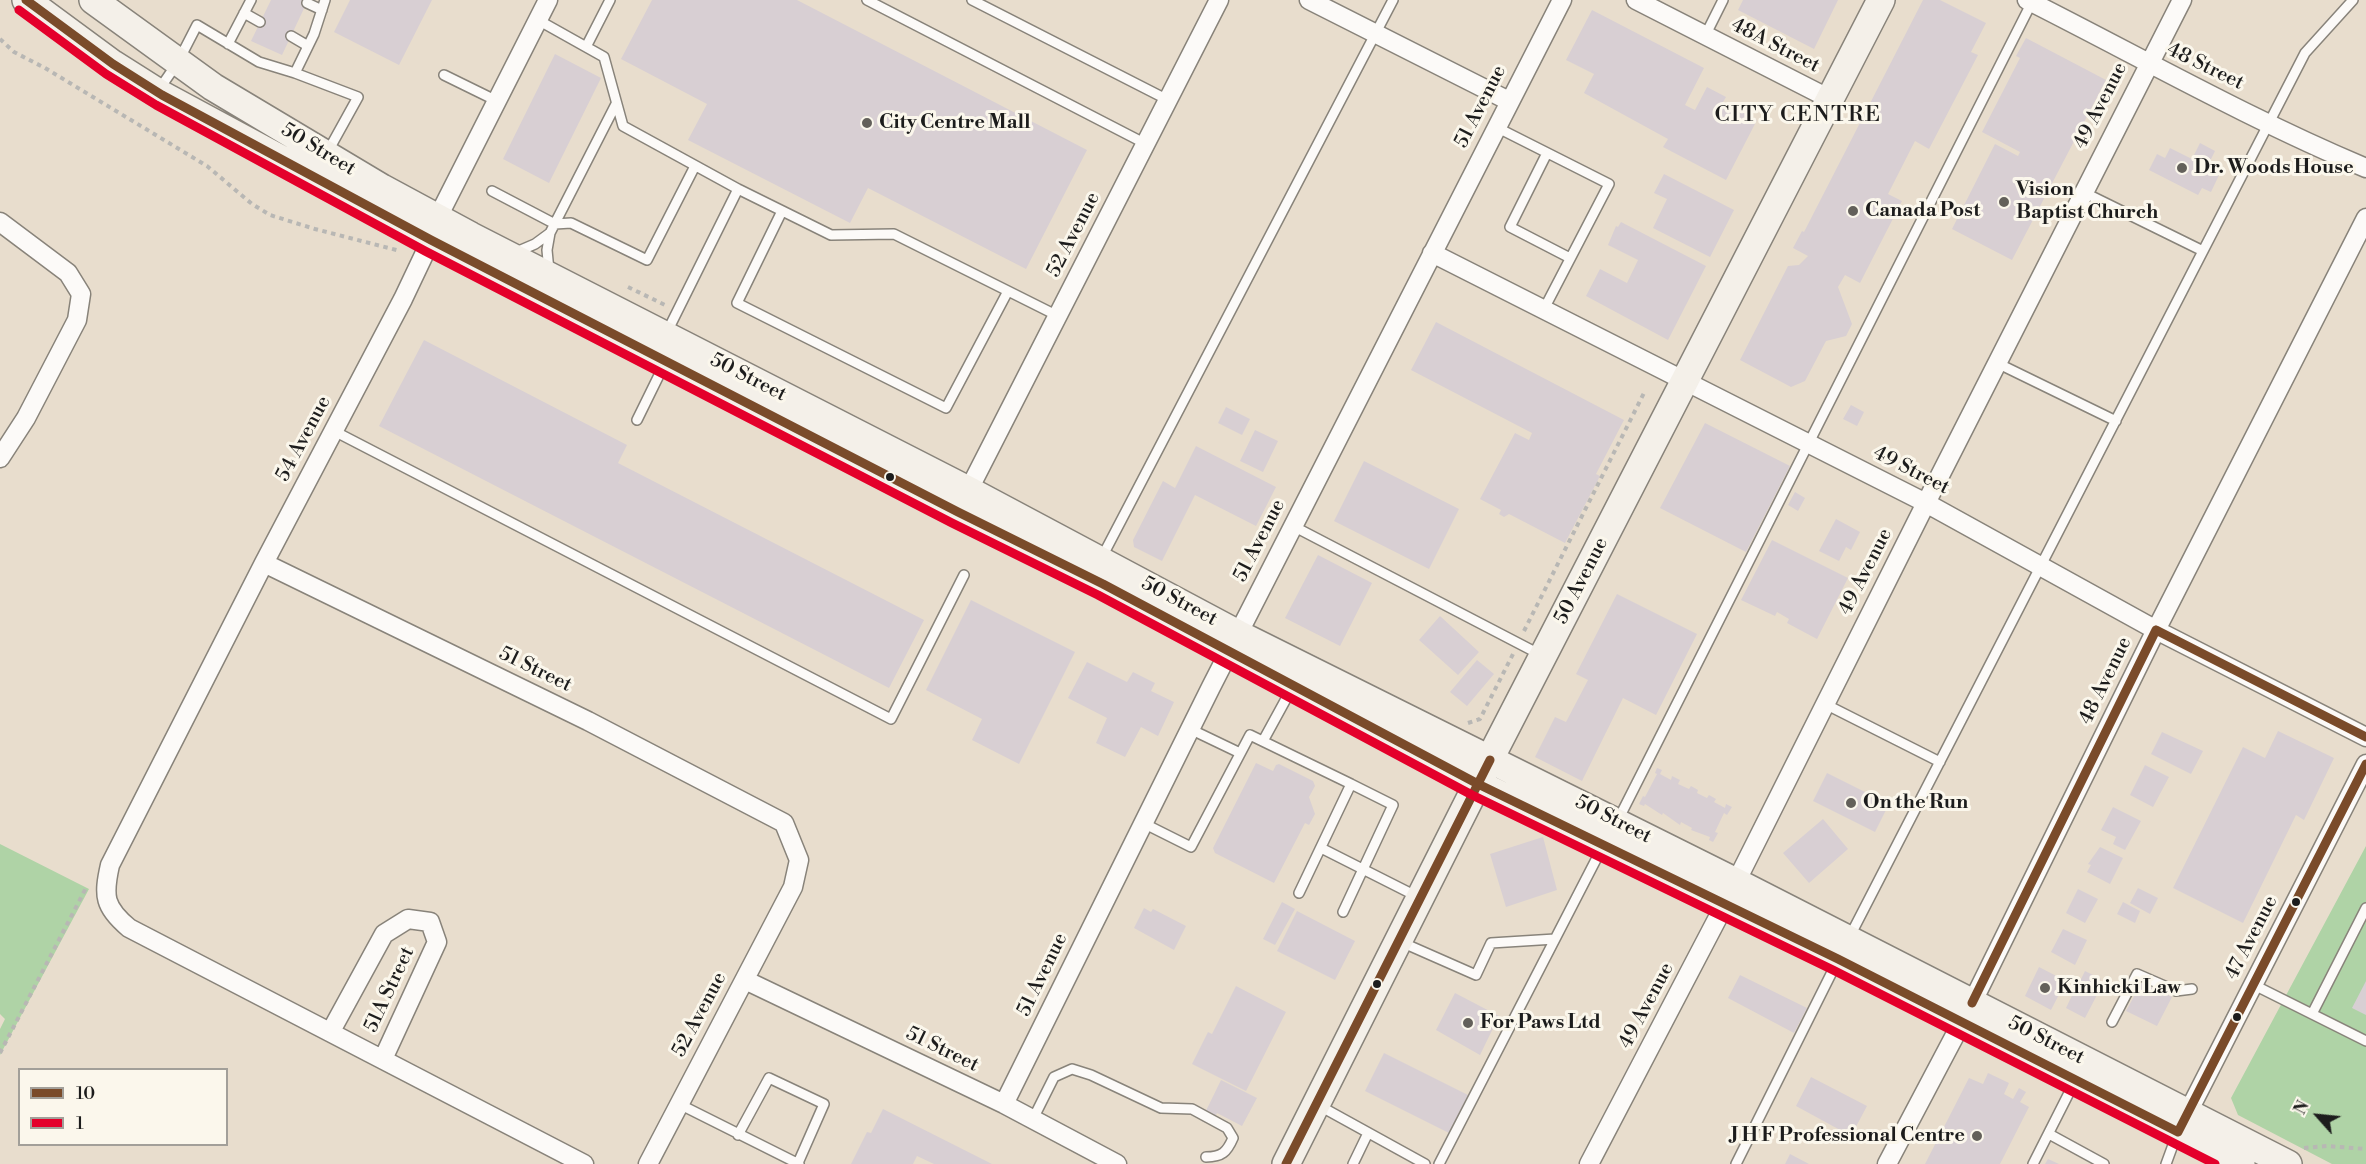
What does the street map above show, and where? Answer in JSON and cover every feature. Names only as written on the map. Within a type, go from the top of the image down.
[{"type":"main road","name":"50 Street","points":[[26,0],[96,52],[157,92],[431,238],[666,348],[963,501],[1103,584],[1490,759],[1617,822],[1730,893],[2183,1122],[2241,1164]]},
{"type":"main road","name":"50 Street","points":[[93,0],[213,87],[326,155],[431,238],[509,255],[550,276],[666,348]]},
{"type":"main road","name":"50 Avenue","points":[[1286,1164],[1490,759],[1881,0]]},
{"type":"main road","name":"50 Street","points":[[963,501],[1101,561],[1234,643],[1293,686],[1478,784],[1604,846],[1730,893]]},
{"type":"main road","name":"50 Street","points":[[1966,1012],[2076,1079],[2183,1122],[2294,1156]]},
{"type":"street","name":"54 Avenue","points":[[106,900],[105,884],[110,865],[334,431],[548,0]]},
{"type":"street","name":"52 Avenue","points":[[963,501],[1219,0]]},
{"type":"street","points":[[1309,0],[1509,101]]},
{"type":"street","name":"51 Avenue","points":[[1004,1104],[1190,729],[1562,0]]},
{"type":"street","name":"48A Street","points":[[1636,0],[1830,99]]},
{"type":"street","name":"49 Avenue","points":[[1589,1164],[1730,893],[2182,0]]},
{"type":"street","name":"48 Street","points":[[2030,1],[2148,64],[2269,124],[2366,168]]},
{"type":"street","name":"48 Avenue","points":[[1887,1164],[1966,1012],[2156,630],[2366,218]]},
{"type":"street","points":[[0,222],[68,273],[81,294],[77,320],[26,418],[0,458]]},
{"type":"street","name":"49 Street","points":[[1432,253],[1926,503],[2156,630],[2366,737]]},
{"type":"street","name":"51 Street","points":[[264,563],[588,721],[784,823]]},
{"type":"street","name":"47 Avenue","points":[[2183,1122],[2366,764]]},
{"type":"street","name":"52 Avenue","points":[[652,1163],[679,1104],[793,887],[799,860],[784,823]]},
{"type":"street","name":"51A Street","points":[[106,900],[114,915],[129,928],[584,1164]]},
{"type":"street","name":"51A Street","points":[[331,1031],[384,934],[408,919],[430,922],[437,942],[383,1059]]},
{"type":"street","name":"51 Street","points":[[745,980],[1004,1104],[1117,1164]]},
{"type":"lane","points":[[228,44],[251,0]]},
{"type":"lane","points":[[295,73],[325,0]]},
{"type":"lane","points":[[586,47],[610,0]]},
{"type":"lane","points":[[867,0],[1146,144]]},
{"type":"lane","points":[[972,0],[1168,100]]},
{"type":"lane","points":[[1101,561],[1393,0]]},
{"type":"lane","points":[[1705,36],[1723,0]]},
{"type":"lane","points":[[1736,1164],[1843,949],[2305,52],[2353,0]]},
{"type":"lane","points":[[1617,822],[2030,1]]},
{"type":"lane","points":[[307,3],[322,10]]},
{"type":"lane","points":[[244,13],[260,22]]},
{"type":"lane","points":[[538,20],[604,57],[623,126],[738,189],[831,235],[894,234],[1058,316]]},
{"type":"lane","points":[[157,92],[178,62],[197,25],[259,62],[358,97],[326,155]]},
{"type":"lane","points":[[291,36],[308,46]]},
{"type":"lane","points":[[444,75],[497,100]]},
{"type":"lane","points":[[550,276],[547,250],[550,233],[616,104]]},
{"type":"lane","points":[[1496,127],[1608,184],[1544,309]]},
{"type":"lane","points":[[1547,153],[1510,227],[1570,258]]},
{"type":"lane","points":[[492,191],[555,224],[571,223],[647,261],[695,166]]},
{"type":"lane","points":[[637,420],[666,348],[738,189]]},
{"type":"lane","points":[[2083,192],[2203,252]]},
{"type":"lane","points":[[782,211],[737,303],[946,408],[1008,291]]},
{"type":"lane","points":[[509,255],[535,244],[550,233]]},
{"type":"lane","points":[[1997,363],[2116,421]]},
{"type":"lane","points":[[334,431],[891,719],[964,575]]},
{"type":"lane","points":[[1293,526],[1544,656]]},
{"type":"lane","points":[[1263,741],[1293,686]]},
{"type":"lane","points":[[1825,704],[1940,762]]},
{"type":"lane","points":[[1190,729],[1240,753]]},
{"type":"lane","points":[[1143,823],[1191,847],[1250,735],[1393,805],[1343,912]]},
{"type":"lane","points":[[1299,893],[1350,784]]},
{"type":"lane","points":[[1439,1164],[1604,846]]},
{"type":"lane","points":[[1321,848],[1420,898]]},
{"type":"lane","points":[[2312,1014],[2366,908]]},
{"type":"lane","points":[[1398,941],[1476,975],[1491,943],[1555,939]]},
{"type":"lane","points":[[2112,1022],[2137,974],[2176,991],[2192,989]]},
{"type":"lane","points":[[2254,985],[2366,1041]]},
{"type":"lane","points":[[1033,1119],[1054,1077],[1072,1069],[1091,1075],[1161,1108],[1192,1109],[1227,1128],[1233,1138],[1227,1151],[1217,1157],[1206,1157]]},
{"type":"lane","points":[[679,1104],[738,1135],[798,1164],[824,1104],[770,1078],[738,1135]]},
{"type":"lane","points":[[2033,1164],[2076,1079]]},
{"type":"lane","points":[[1316,1104],[1425,1164]]},
{"type":"lane","points":[[2166,1164],[2183,1122]]},
{"type":"lane","points":[[1353,1164],[1368,1133]]},
{"type":"lane","points":[[2049,1134],[2104,1164]]},
{"type":"path","points":[[0,39],[14,52],[55,74],[207,166],[252,204],[270,215],[326,232],[431,238]]},
{"type":"path","points":[[1458,726],[1480,719],[1644,393]]},
{"type":"path","points":[[0,1053],[88,885],[110,865]]},
{"type":"path","points":[[2294,1156],[2327,1146],[2366,1149]]},
{"type":"green space","points":[[0,844],[89,889],[0,1055],[0,1029],[5,1019],[0,1014]]},
{"type":"green space","points":[[2366,846],[2366,1164],[2332,1164],[2238,1115],[2231,1098]]},
{"type":"building","points":[[271,0],[308,0],[282,55],[251,41]]},
{"type":"building","points":[[350,0],[432,0],[399,65],[334,32]]},
{"type":"building","name":"City Centre Mall","points":[[652,0],[797,0],[1087,150],[1026,269],[868,188],[850,223],[688,140],[707,104],[621,59]]},
{"type":"building","points":[[1743,0],[1838,0],[1814,49],[1738,10]]},
{"type":"building","points":[[1923,0],[1940,0],[1986,23],[1971,52],[1978,55],[1929,149],[1915,141],[1888,194],[1902,201],[1860,283],[1845,275],[1838,287],[1852,324],[1846,336],[1826,341],[1805,381],[1791,387],[1740,360],[1788,266],[1799,265],[1808,256],[1793,248],[1802,231],[1804,232]]},
{"type":"building","points":[[1592,10],[1704,68],[1685,105],[1695,110],[1707,87],[1726,97],[1723,102],[1757,120],[1726,180],[1663,147],[1668,139],[1584,93],[1594,74],[1566,60]]},
{"type":"building","points":[[2026,38],[2106,80],[2012,260],[1952,229],[1995,144],[2018,156],[2020,152],[1982,132],[2020,58],[2016,56]]},
{"type":"building","points":[[555,54],[601,78],[549,183],[503,159]]},
{"type":"building","name":"Dr. Woods House","points":[[2200,143],[2215,151],[2208,165],[2221,171],[2211,192],[2202,188],[2198,195],[2149,170],[2157,154],[2165,158],[2170,148],[2192,159]]},
{"type":"building","points":[[1664,174],[1734,210],[1710,257],[1653,228],[1667,199],[1654,193]]},
{"type":"building","points":[[1621,222],[1706,266],[1668,340],[1586,296],[1600,269],[1627,283],[1638,260],[1608,245],[1616,226],[1618,227]]},
{"type":"building","points":[[1436,322],[1624,420],[1596,474],[1600,476],[1565,543],[1509,514],[1504,517],[1499,514],[1501,510],[1480,499],[1515,433],[1529,440],[1532,433],[1411,370]]},
{"type":"building","points":[[424,340],[627,445],[618,463],[924,620],[889,688],[379,426]]},
{"type":"building","points":[[1851,405],[1864,412],[1857,426],[1843,419]]},
{"type":"building","points":[[1226,407],[1250,419],[1242,435],[1218,423]]},
{"type":"building","points":[[1705,423],[1790,466],[1746,552],[1660,508]]},
{"type":"building","points":[[1255,430],[1278,441],[1263,472],[1240,461]]},
{"type":"building","points":[[1196,446],[1276,487],[1256,526],[1195,495],[1162,561],[1134,547],[1133,540],[1163,481],[1175,488]]},
{"type":"building","points":[[1364,461],[1459,509],[1429,569],[1334,521]]},
{"type":"building","points":[[1795,492],[1805,498],[1798,511],[1788,505]]},
{"type":"building","points":[[1836,519],[1860,532],[1851,550],[1846,547],[1839,561],[1819,551]]},
{"type":"building","points":[[1772,540],[1848,578],[1817,639],[1787,623],[1789,619],[1777,612],[1775,616],[1741,600]]},
{"type":"building","points":[[1318,555],[1372,583],[1340,646],[1285,618]]},
{"type":"building","points":[[1617,594],[1697,634],[1656,715],[1623,698],[1582,781],[1535,757],[1555,717],[1566,722],[1588,680],[1576,674]]},
{"type":"building","points":[[971,600],[1075,652],[1019,764],[972,740],[982,719],[926,690]]},
{"type":"building","points":[[1440,616],[1479,652],[1458,675],[1419,640]]},
{"type":"building","points":[[1477,660],[1494,674],[1467,706],[1450,692]]},
{"type":"building","points":[[1087,662],[1127,682],[1133,672],[1155,683],[1151,691],[1174,702],[1158,736],[1141,727],[1125,757],[1096,743],[1107,718],[1068,698]]},
{"type":"building","points":[[2278,731],[2334,758],[2304,820],[2296,815],[2243,923],[2173,888],[2243,747],[2265,758]]},
{"type":"building","points":[[2162,732],[2203,751],[2191,774],[2151,754]]},
{"type":"building","points":[[1256,763],[1273,771],[1279,764],[1313,781],[1315,786],[1309,797],[1315,814],[1309,825],[1305,823],[1274,883],[1215,853],[1213,848]]},
{"type":"building","points":[[2145,765],[2169,777],[2153,807],[2130,795]]},
{"type":"building","points":[[1657,768],[1662,770],[1660,774],[1671,780],[1672,776],[1680,780],[1678,784],[1689,789],[1691,786],[1698,790],[1697,793],[1707,798],[1709,795],[1716,799],[1714,802],[1725,808],[1726,804],[1732,807],[1727,815],[1724,813],[1713,842],[1709,840],[1710,837],[1691,830],[1692,828],[1681,822],[1680,825],[1663,813],[1662,815],[1645,804],[1644,806],[1639,804],[1657,774],[1655,773]]},
{"type":"building","name":"On the Run","points":[[1827,773],[1889,804],[1875,832],[1813,801]]},
{"type":"building","points":[[2113,807],[2141,821],[2125,850],[2113,844],[2116,837],[2101,830]]},
{"type":"building","points":[[1823,819],[1848,849],[1809,883],[1783,853]]},
{"type":"building","points":[[1543,837],[1557,890],[1506,907],[1490,854]]},
{"type":"building","points":[[2100,847],[2123,858],[2110,884],[2087,872],[2091,865],[2088,864]]},
{"type":"building","points":[[2138,888],[2158,898],[2150,914],[2130,903]]},
{"type":"building","points":[[2078,889],[2098,899],[2085,923],[2066,913]]},
{"type":"building","points":[[1282,902],[1295,909],[1275,945],[1263,939]]},
{"type":"building","points":[[2123,902],[2140,911],[2135,923],[2117,914]]},
{"type":"building","points":[[1144,908],[1151,912],[1153,909],[1186,926],[1174,950],[1134,928]]},
{"type":"building","points":[[1297,911],[1355,941],[1335,980],[1277,951]]},
{"type":"building","points":[[2063,929],[2087,940],[2075,965],[2051,952]]},
{"type":"building","name":"Kinhicki Law","points":[[2039,967],[2066,981],[2051,1010],[2025,996]]},
{"type":"building","points":[[2085,971],[2101,979],[2096,988],[2080,981]]},
{"type":"building","points":[[1740,975],[1807,1008],[1794,1033],[1728,998]]},
{"type":"building","points":[[2366,981],[2366,1015],[2352,1008]]},
{"type":"building","points":[[2142,982],[2172,997],[2157,1026],[2126,1011]]},
{"type":"building","points":[[2078,983],[2098,993],[2085,1018],[2066,1008]]},
{"type":"building","points":[[1236,986],[1286,1012],[1246,1091],[1192,1064],[1208,1032],[1212,1034]]},
{"type":"building","name":"For Paws Ltd","points":[[1455,993],[1499,1016],[1480,1055],[1436,1030]]},
{"type":"building","points":[[1384,1053],[1468,1095],[1449,1133],[1365,1091]]},
{"type":"building","name":"J H F Professional Centre","points":[[1988,1073],[2009,1083],[2004,1094],[2013,1099],[2019,1088],[2026,1092],[2020,1102],[2029,1107],[2000,1164],[1925,1164],[1969,1078],[1983,1084]]},
{"type":"building","points":[[1811,1077],[1867,1106],[1851,1136],[1796,1106]]},
{"type":"building","points":[[1221,1080],[1257,1098],[1242,1126],[1217,1113],[1211,1125],[1201,1121]]},
{"type":"building","points":[[883,1109],[992,1164],[934,1164],[917,1156],[913,1164],[851,1164],[867,1132],[871,1133]]},
{"type":"building","points":[[1790,1154],[1809,1164],[1785,1164]]},
{"type":"building","points":[[2048,1159],[2059,1164],[2045,1164]]},
{"type":"transit line","name":"10","points":[[26,0],[113,64],[162,95],[431,240],[958,512],[1103,584],[1478,784],[1838,959],[2178,1132]]},
{"type":"transit line","name":"1","points":[[19,10],[106,74],[156,105],[425,251],[952,523],[1098,595],[1472,795],[1833,970],[2215,1164]]},
{"type":"transit line","name":"10","points":[[2156,630],[2366,737]]},
{"type":"transit line","name":"10","points":[[1972,1003],[2156,630]]},
{"type":"transit line","name":"10","points":[[1286,1164],[1490,760]]},
{"type":"transit line","name":"10","points":[[2178,1132],[2366,764]]},
{"type":"place","name":"City Centre Mall","points":[[867,123]]},
{"type":"place","name":"Dr. Woods House","points":[[2182,168]]},
{"type":"place","name":"Vision Baptist Church","points":[[2004,202]]},
{"type":"place","name":"Canada Post","points":[[1853,211]]},
{"type":"place","name":"On the Run","points":[[1851,803]]},
{"type":"place","name":"Kinhicki Law","points":[[2045,988]]},
{"type":"place","name":"For Paws Ltd","points":[[1468,1023]]},
{"type":"place","name":"J H F Professional Centre","points":[[1977,1136]]},
{"type":"district","name":"CITY CENTRE","points":[[1798,116]]}]
